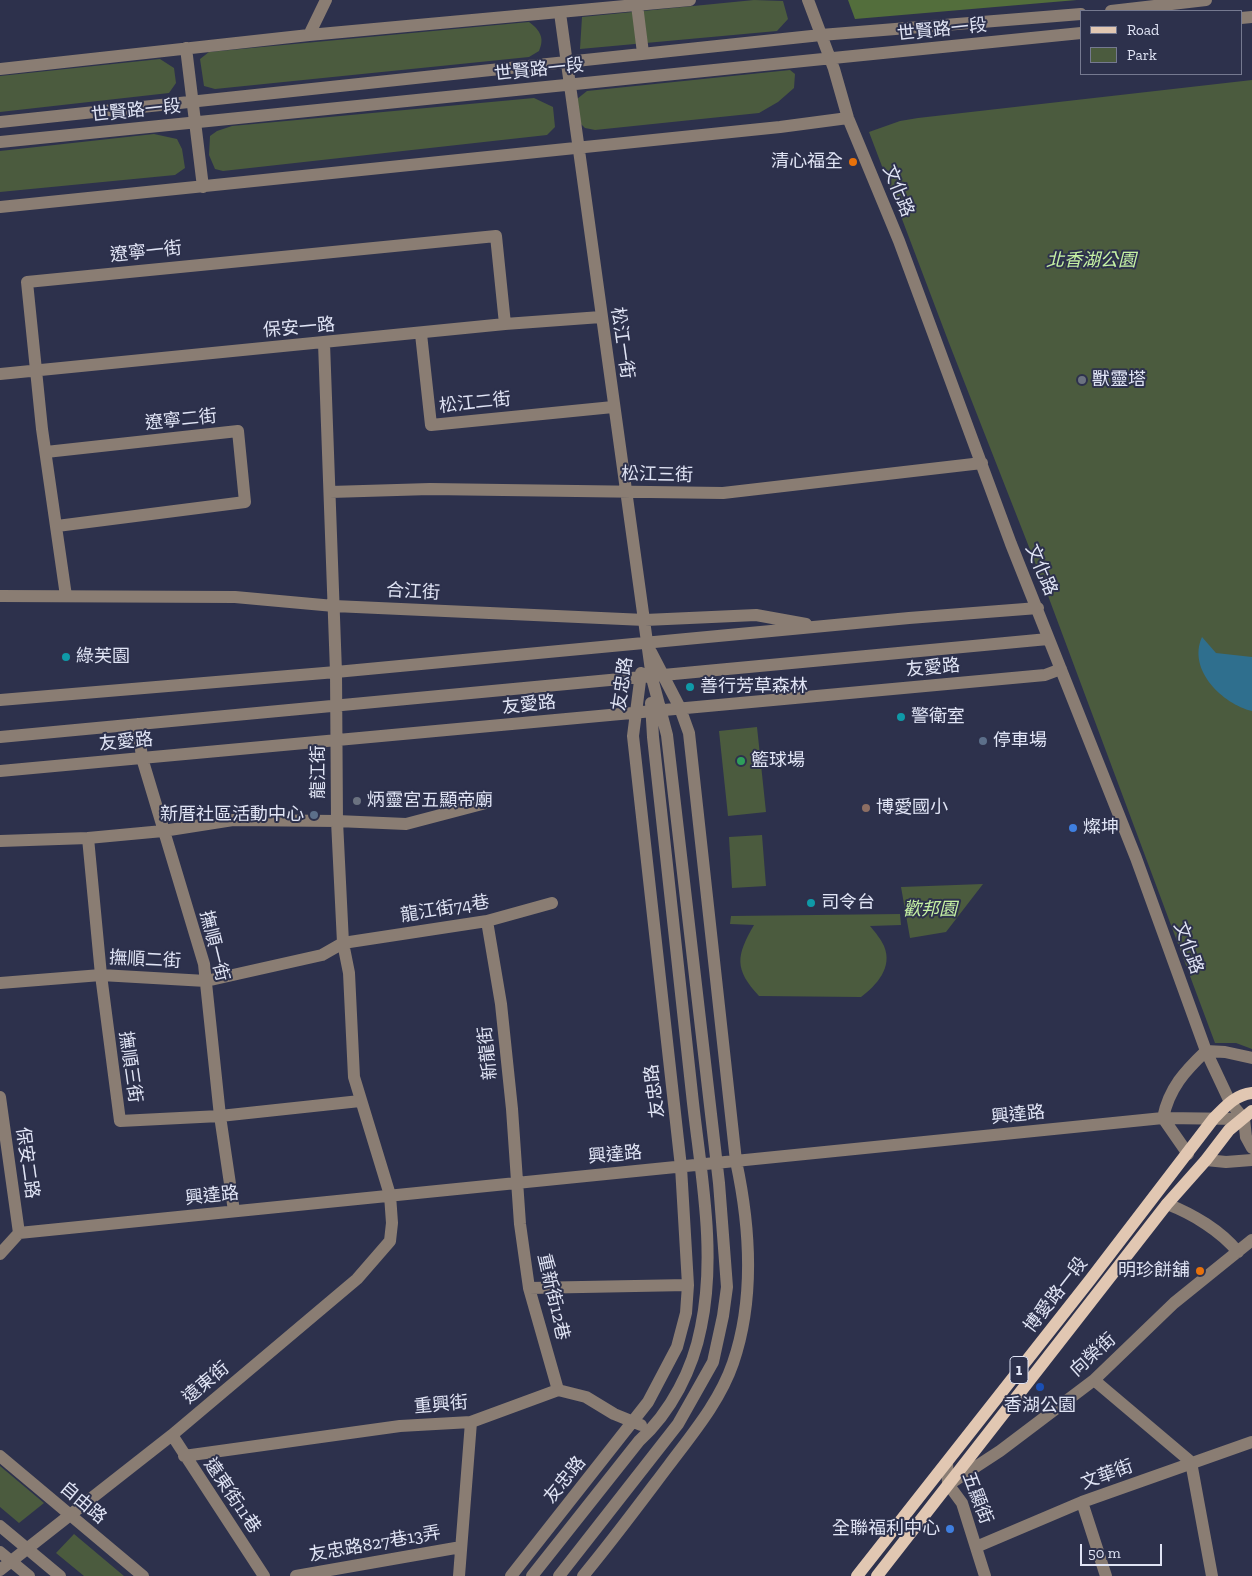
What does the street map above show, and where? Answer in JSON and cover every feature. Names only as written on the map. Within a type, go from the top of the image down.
[{"type":"main road","name":"博愛路一段","points":[[857,1576],[1188,1154],[1214,1118],[1230,1102],[1242,1094],[1252,1093]]},
{"type":"main road","name":"博愛路一段","points":[[877,1576],[1167,1204],[1206,1160],[1229,1130],[1248,1115]]},
{"type":"street","points":[[309,35],[326,0]]},
{"type":"street","points":[[0,69],[309,35],[690,0]]},
{"type":"street","name":"文化路","points":[[808,0],[830,58],[848,118],[899,241],[1011,544],[1136,858],[1206,1050],[1230,1102],[1248,1115],[1246,1137],[1252,1148]]},
{"type":"street","points":[[1121,10],[1206,0]]},
{"type":"street","points":[[638,5],[643,53]]},
{"type":"street","name":"松江一街","points":[[560,13],[652,678]]},
{"type":"street","name":"世賢路一段","points":[[0,122],[821,35],[1080,14]]},
{"type":"street","name":"世賢路一段","points":[[0,142],[1080,33]]},
{"type":"street","points":[[186,48],[203,186]]},
{"type":"street","points":[[0,207],[780,127],[848,118]]},
{"type":"street","name":"遼寧一街","points":[[66,596],[46,452],[27,282],[496,236],[505,324]]},
{"type":"street","name":"保安一路","points":[[0,374],[421,334],[505,324],[601,317]]},
{"type":"street","name":"松江二街","points":[[421,334],[431,425],[614,407]]},
{"type":"street","name":"龍江街","points":[[324,343],[336,672],[337,821],[343,943],[349,973],[354,1077],[390,1195]]},
{"type":"street","name":"遼寧二街","points":[[46,452],[238,431],[246,502],[56,526]]},
{"type":"street","name":"松江三街","points":[[330,492],[430,488],[722,493],[982,463]]},
{"type":"street","name":"合江街","points":[[0,596],[235,597],[334,606],[645,620],[756,615],[823,627]]},
{"type":"street","points":[[0,700],[336,672],[1038,608]]},
{"type":"street","name":"友愛路","points":[[0,737],[652,678],[1048,639]]},
{"type":"street","name":"友愛路","points":[[0,771],[1045,675],[1061,669]]},
{"type":"street","points":[[583,1576],[713,1405],[733,1364],[746,1312],[748,1257],[689,732],[680,708],[652,678]]},
{"type":"street","name":"友忠路","points":[[532,1576],[639,1441],[652,1430],[687,1373],[701,1327],[708,1273],[700,1165],[652,678]]},
{"type":"street","name":"友忠路","points":[[511,1576],[633,1422],[661,1380],[677,1347],[685,1320],[688,1285],[681,1166],[633,736],[636,712],[652,678]]},
{"type":"street","name":"友忠路","points":[[559,1576],[669,1436],[705,1378],[718,1345],[727,1287],[717,1163],[668,735],[656,710]]},
{"type":"street","name":"撫順一街","points":[[138,724],[142,758],[162,831],[204,964],[220,1116],[234,1211]]},
{"type":"street","points":[[0,842],[88,838],[162,831],[233,820],[406,824],[486,803]]},
{"type":"street","name":"撫順三街","points":[[88,838],[101,975],[120,1121],[220,1116],[360,1101]]},
{"type":"street","name":"龍江街74巷","points":[[343,943],[487,921],[552,904]]},
{"type":"street","name":"新龍街","points":[[487,921],[501,1004],[512,1109],[516,1182]]},
{"type":"street","name":"撫順二街","points":[[0,983],[101,975],[206,981],[322,955],[343,943]]},
{"type":"street","points":[[1188,1154],[1163,1118],[1168,1097],[1178,1080],[1206,1050],[1252,1058]]},
{"type":"street","name":"保安二路","points":[[0,1097],[19,1233]]},
{"type":"street","name":"興達路","points":[[19,1233],[1163,1118],[1214,1118],[1248,1115]]},
{"type":"street","points":[[1206,1160],[1226,1162],[1252,1160]]},
{"type":"street","name":"重新街12巷","points":[[516,1182],[529,1288],[558,1390]]},
{"type":"street","name":"遠東街","points":[[0,1570],[172,1435],[357,1280],[390,1241],[392,1223],[390,1195]]},
{"type":"street","points":[[1167,1204],[1181,1209],[1228,1239],[1238,1252]]},
{"type":"street","points":[[0,1254],[19,1233]]},
{"type":"street","name":"向榮街","points":[[948,1484],[1000,1451],[1094,1380],[1174,1303],[1252,1240]]},
{"type":"street","points":[[529,1288],[688,1285]]},
{"type":"street","points":[[1094,1380],[1191,1462],[1212,1576]]},
{"type":"street","points":[[558,1390],[586,1397],[633,1422],[685,1443]]},
{"type":"street","name":"重興街","points":[[184,1456],[400,1426],[471,1422],[558,1390]]},
{"type":"street","points":[[459,1576],[471,1422]]},
{"type":"street","name":"遠東街11巷","points":[[172,1435],[264,1576]]},
{"type":"street","name":"文華街","points":[[976,1547],[1082,1502],[1252,1442]]},
{"type":"street","name":"自由路","points":[[0,1456],[143,1576]]},
{"type":"street","name":"五顯街","points":[[946,1462],[948,1484],[962,1504],[985,1576]]},
{"type":"street","points":[[1082,1502],[1106,1576]]},
{"type":"street","points":[[0,1526],[60,1576]]},
{"type":"street","name":"友忠路827巷13弄","points":[[296,1576],[461,1547]]},
{"type":"street","points":[[0,1552],[29,1576]]},
{"type":"green space","points":[[754,0],[783,1],[788,19],[777,31],[580,49],[582,17]]},
{"type":"green space","points":[[848,0],[1077,0],[855,19]]},
{"type":"green space","points":[[529,22],[539,31],[542,42],[539,51],[529,57],[215,89],[204,86],[200,59],[209,52]]},
{"type":"green space","points":[[160,59],[174,68],[176,83],[169,93],[0,112],[0,76]]},
{"type":"green space","points":[[790,70],[795,74],[794,88],[778,102],[759,113],[595,130],[585,128],[578,121],[577,99],[587,91]]},
{"type":"green space","name":"北香湖公園","points":[[1252,80],[1252,1049],[1236,1043],[1215,1043],[1047,593],[869,132],[900,121],[918,118]]},
{"type":"green space","points":[[534,98],[553,107],[555,127],[547,135],[223,171],[215,169],[209,155],[210,136],[217,131],[232,126]]},
{"type":"green space","points":[[154,134],[177,139],[182,149],[185,168],[175,175],[0,192],[0,151]]},
{"type":"green space","name":"籃球場","points":[[757,727],[766,812],[728,816],[719,731]]},
{"type":"green space","points":[[762,835],[766,886],[732,888],[729,837]]},
{"type":"green space","name":"歡邦園","points":[[983,884],[946,932],[910,938],[901,887]]},
{"type":"green space","points":[[900,914],[901,925],[870,926],[884,946],[886,961],[885,968],[878,981],[861,997],[759,996],[745,978],[740,962],[744,945],[754,925],[730,924],[731,916]]},
{"type":"green space","points":[[0,1466],[44,1503],[19,1523],[0,1507]]},
{"type":"green space","points":[[74,1534],[124,1576],[84,1576],[56,1553]]},
{"type":"water","points":[[1202,637],[1216,653],[1252,657],[1252,711],[1230,701],[1210,684],[1199,662],[1199,649]]},
{"type":"place","name":"清心福全","points":[[853,162]]},
{"type":"place","name":"獸靈塔","points":[[1082,380]]},
{"type":"place","name":"綠芙園","points":[[66,657]]},
{"type":"place","name":"善行芳草森林","points":[[690,687]]},
{"type":"place","name":"警衛室","points":[[901,717]]},
{"type":"place","name":"停車場","points":[[983,741]]},
{"type":"place","name":"籃球場","points":[[741,761]]},
{"type":"place","name":"炳靈宮五顯帝廟","points":[[357,801]]},
{"type":"place","name":"博愛國小","points":[[866,808]]},
{"type":"place","name":"新厝社區活動中心","points":[[314,815]]},
{"type":"place","name":"燦坤","points":[[1073,828]]},
{"type":"place","name":"司令台","points":[[811,903]]},
{"type":"place","name":"明珍餅舖","points":[[1200,1271]]},
{"type":"place","name":"香湖公園","points":[[1040,1387]]},
{"type":"place","name":"全聯福利中心","points":[[950,1529]]}]
